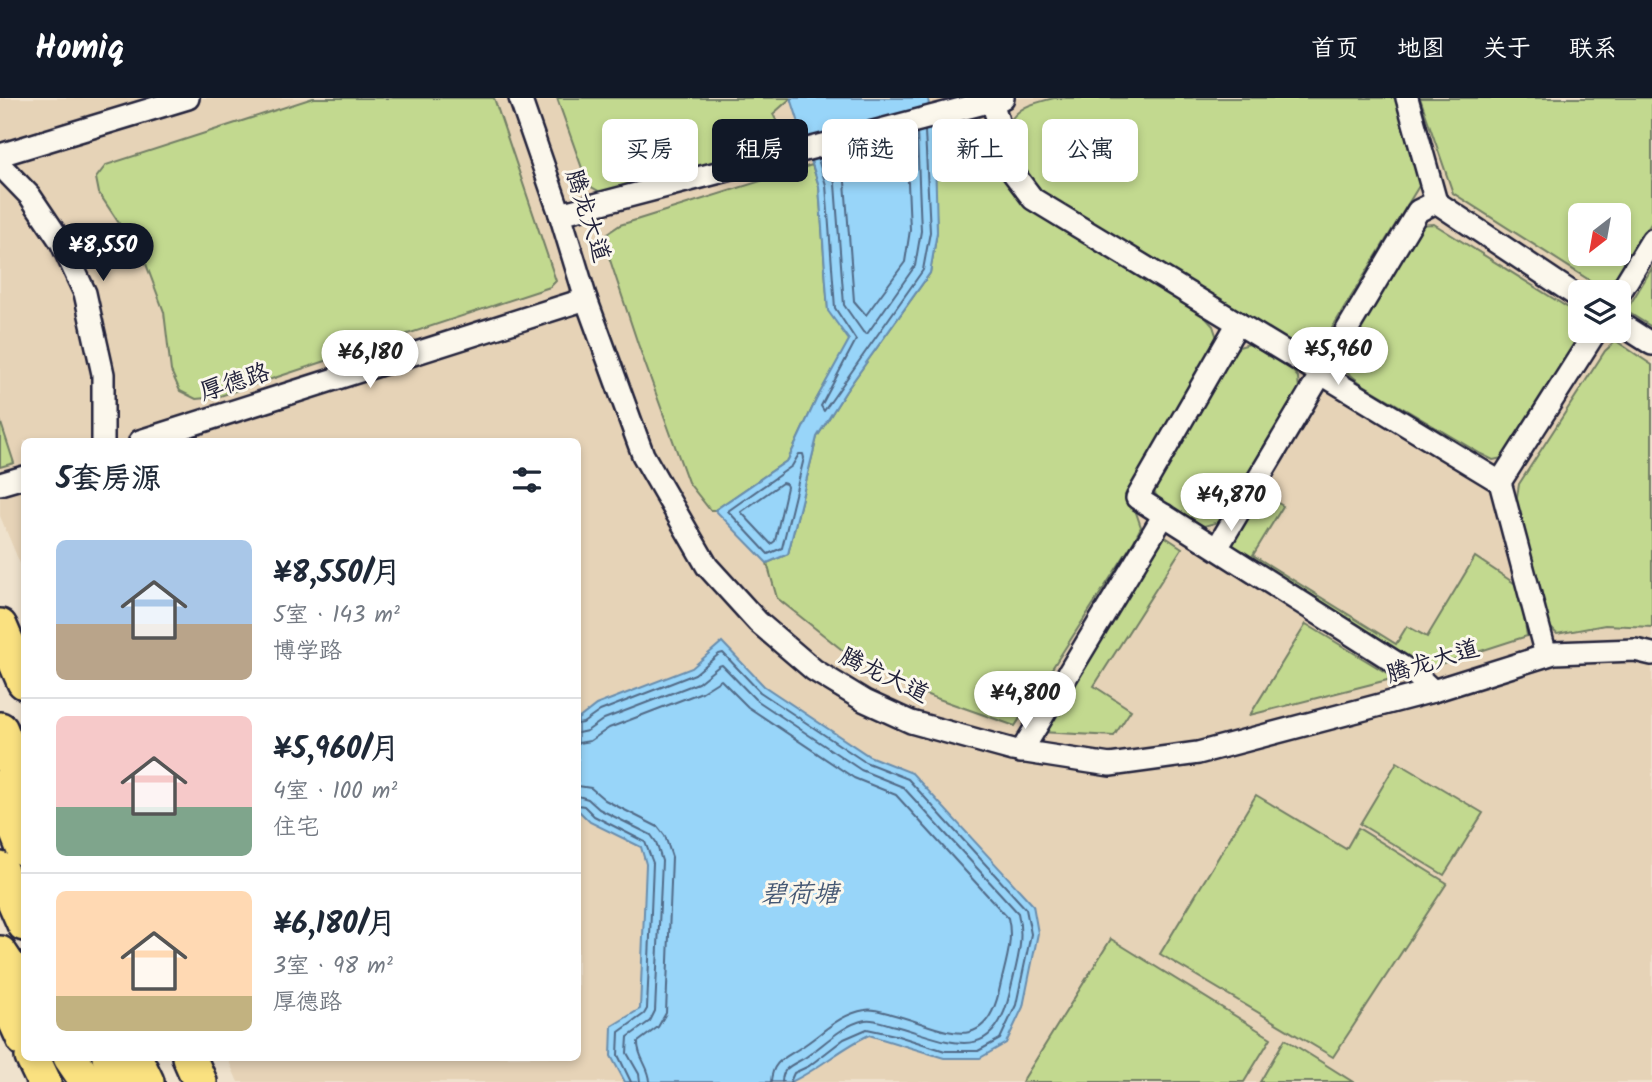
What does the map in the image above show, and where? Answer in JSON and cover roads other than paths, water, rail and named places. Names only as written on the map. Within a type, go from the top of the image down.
[{"type":"highway","points":[[0,730],[21,784]]},
{"type":"highway","points":[[0,788],[21,840]]},
{"type":"highway","points":[[112,1061],[121,1082]]},
{"type":"highway","points":[[134,1061],[140,1082]]},
{"type":"main road","points":[[0,626],[21,675]]},
{"type":"main road","points":[[0,751],[21,804]]},
{"type":"main road","points":[[0,869],[21,917]]},
{"type":"main road","points":[[0,953],[21,984]]},
{"type":"main road","points":[[0,988],[21,1034]]},
{"type":"main road","points":[[34,1061],[44,1082]]},
{"type":"main road","points":[[74,1061],[87,1082]]},
{"type":"main road","points":[[85,1061],[94,1082]]},
{"type":"main road","points":[[135,1061],[147,1082]]},
{"type":"main road","points":[[187,1061],[190,1082]]},
{"type":"main road","points":[[189,1061],[200,1082]]},
{"type":"street","points":[[0,155],[188,98]]},
{"type":"street","name":"腾龙大道","points":[[520,98],[586,299],[643,455],[707,566],[758,622],[814,670],[865,701],[911,722],[1021,752],[1110,765],[1198,753],[1433,691],[1546,655],[1635,650],[1652,654]]},
{"type":"street","points":[[1406,98],[1436,202],[1568,290]]},
{"type":"street","points":[[560,214],[995,99],[1014,174],[1033,199],[1500,482],[1546,655]]},
{"type":"street","points":[[0,165],[30,196],[61,242],[85,293],[103,374],[103,438]]},
{"type":"street","points":[[1217,548],[1418,211],[1436,202]]},
{"type":"street","points":[[1628,280],[1652,240]]},
{"type":"street","name":"厚德路","points":[[150,438],[586,299]]},
{"type":"street","points":[[1238,323],[1137,498],[1417,676],[1433,691]]},
{"type":"street","points":[[1631,331],[1652,344]]},
{"type":"street","points":[[1500,482],[1588,343]]},
{"type":"street","points":[[0,484],[21,478]]},
{"type":"street","points":[[1021,752],[1164,514]]},
{"type":"water","points":[[791,98],[928,98],[937,232],[930,273],[846,391],[817,437],[788,554],[767,563],[715,510],[788,460],[816,400],[849,340],[828,311],[819,186],[808,151],[808,119],[798,119]]},
{"type":"water","name":"碧荷塘","points":[[722,642],[764,686],[869,756],[912,773],[1033,905],[1038,933],[1023,1007],[1006,1043],[980,1058],[944,1058],[869,1035],[791,1082],[625,1082],[611,1056],[612,1026],[640,1009],[646,864],[641,847],[590,822],[581,813],[581,717],[596,705],[692,668]]}]
